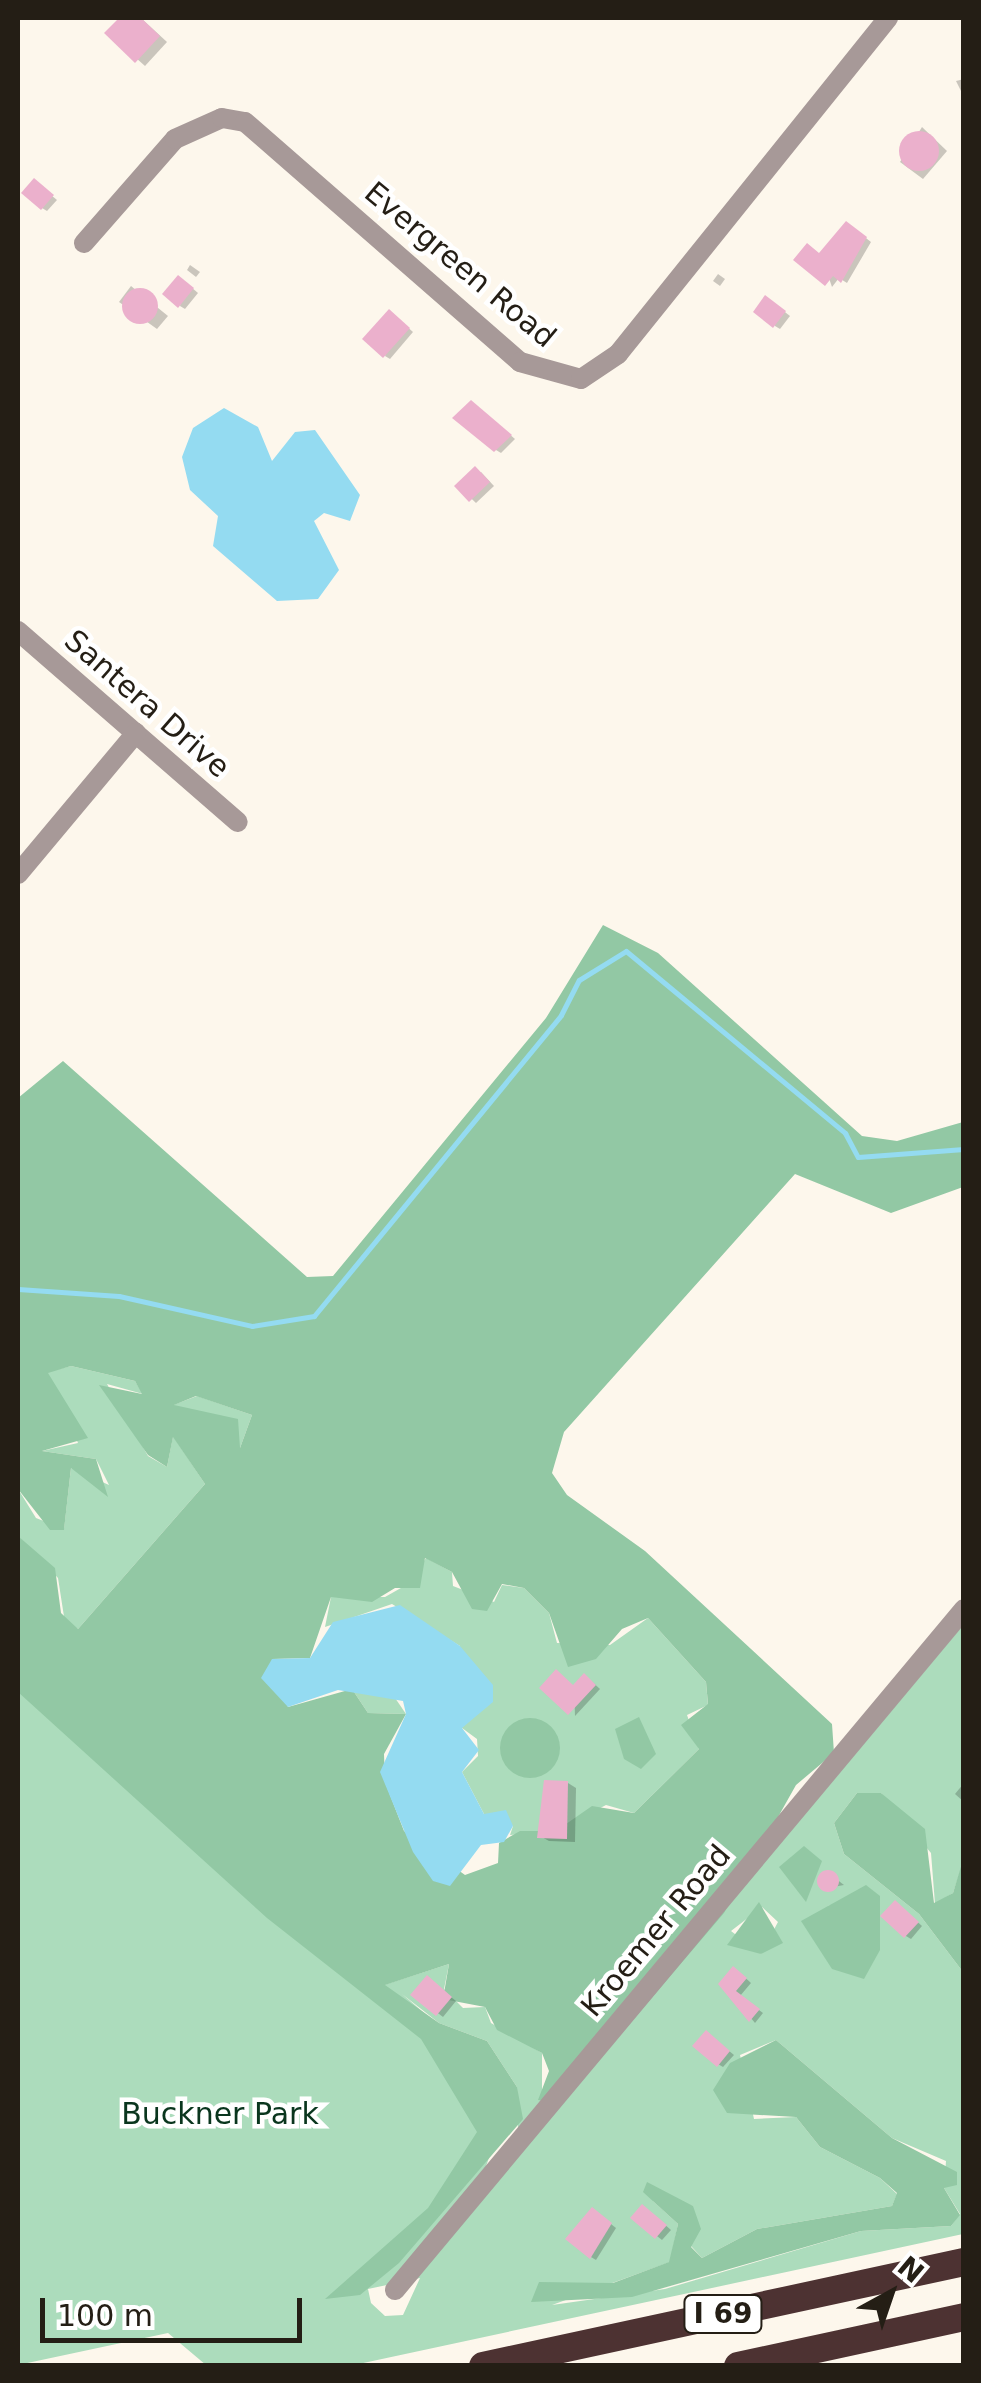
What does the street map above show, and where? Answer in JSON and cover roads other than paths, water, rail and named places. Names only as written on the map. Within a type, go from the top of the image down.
[{"type":"highway","name":"I 69","points":[[484,2366],[964,2262]]},
{"type":"highway","name":"I 69","points":[[738,2366],[964,2317]]},
{"type":"street","name":"Evergreen Road","points":[[84,243],[176,139],[222,118],[245,122],[520,362],[581,379],[618,354],[888,18]]},
{"type":"street","name":"Santera Drive","points":[[18,631],[238,822]]},
{"type":"street","points":[[18,874],[136,734]]},
{"type":"street","name":"Kroemer Road","points":[[394,2290],[964,1610]]},
{"type":"water","points":[[224,408],[258,427],[272,461],[295,432],[315,430],[360,495],[350,521],[324,513],[314,521],[339,570],[318,599],[277,601],[213,546],[218,516],[190,490],[182,457],[193,428]]},
{"type":"water","points":[[400,1605],[460,1646],[493,1685],[493,1702],[462,1728],[479,1750],[462,1772],[484,1814],[506,1810],[513,1826],[504,1842],[481,1845],[450,1886],[433,1881],[413,1852],[380,1772],[406,1714],[403,1701],[338,1690],[288,1707],[261,1678],[272,1659],[310,1658],[333,1622]]},
{"type":"waterway","points":[[18,1289],[119,1296],[252,1326],[314,1316],[561,1015],[579,980],[626,951],[845,1133],[858,1157],[964,1149]]},
{"type":"park label","name":"Buckner Park","points":[[220,2114]]}]
